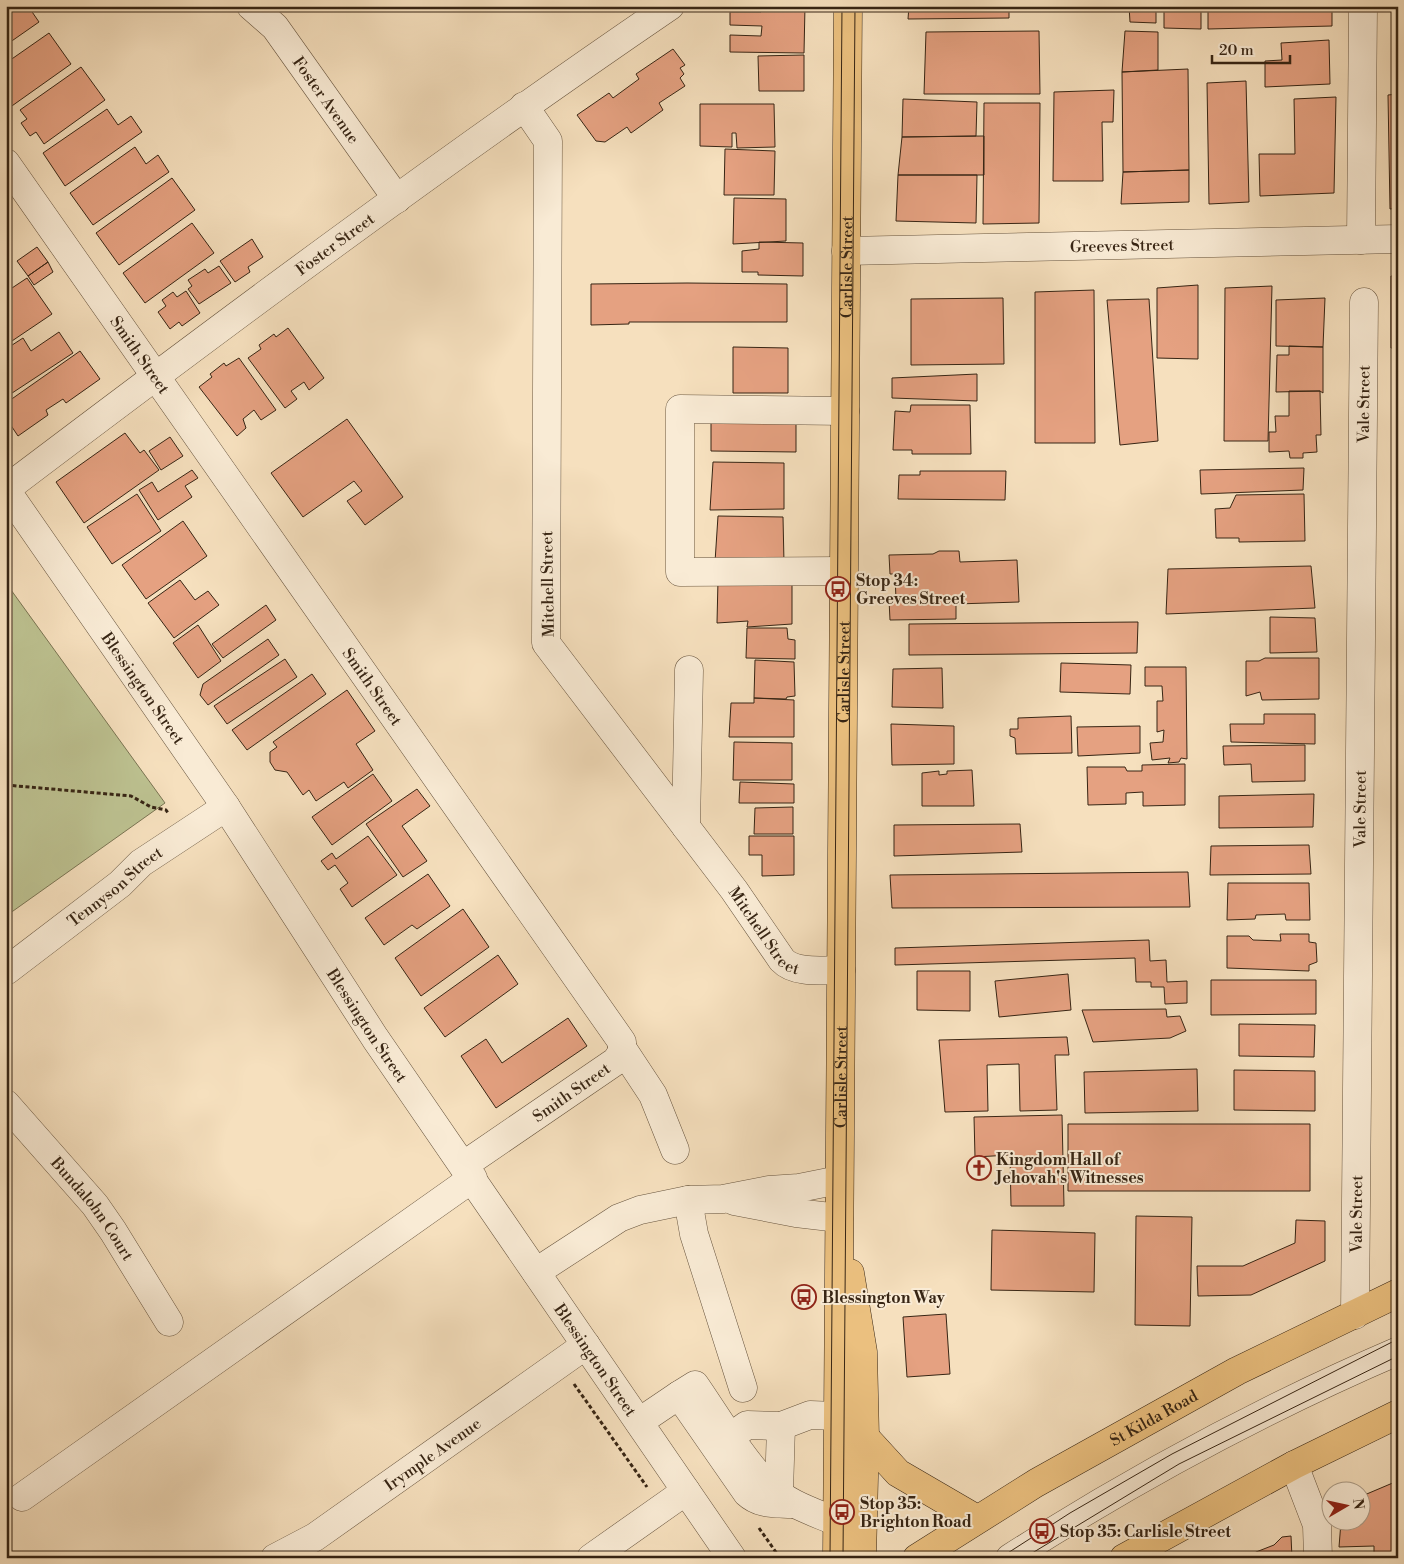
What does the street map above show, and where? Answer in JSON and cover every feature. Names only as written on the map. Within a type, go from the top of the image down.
[{"type":"main road","name":"Carlisle Street","points":[[837,1558],[836,1416],[848,6]]},
{"type":"main road","name":"Carlisle Street","points":[[839,1218],[860,1330],[865,1437],[862,1558]]},
{"type":"main road","name":"St Kilda Road","points":[[917,1558],[1036,1482],[1237,1371],[1398,1293]]},
{"type":"main road","points":[[1124,1558],[1294,1465],[1398,1414]]},
{"type":"main road","points":[[865,1437],[898,1473],[977,1519]]},
{"type":"street","name":"Foster Avenue","points":[[251,6],[275,27],[397,199]]},
{"type":"street","name":"Foster Street","points":[[6,490],[156,376],[524,106],[670,6]]},
{"type":"street","points":[[1361,240],[1363,6]]},
{"type":"street","name":"Mitchell Street","points":[[524,106],[548,140],[546,643],[686,827],[788,966],[841,970]]},
{"type":"street","name":"Smith Street","points":[[6,163],[622,1042],[622,1052],[616,1061],[469,1171],[22,1497]]},
{"type":"street","name":"Greeves Street","points":[[846,251],[1398,239]]},
{"type":"street","name":"Vale Street","points":[[1355,1315],[1364,302]]},
{"type":"street","points":[[844,571],[680,572],[680,409],[845,411]]},
{"type":"street","name":"Blessington Street","points":[[6,490],[226,807],[375,1038],[469,1171],[732,1558]]},
{"type":"street","points":[[686,827],[689,670]]},
{"type":"street","name":"Tennyson Street","points":[[6,971],[120,884],[141,863],[226,807]]},
{"type":"street","points":[[622,1048],[653,1095],[675,1150]]},
{"type":"street","name":"Bundalohn Court","points":[[6,1104],[95,1205],[169,1322]]},
{"type":"street","points":[[536,1272],[619,1218],[650,1208],[688,1200],[724,1199],[838,1180]]},
{"type":"street","points":[[724,1199],[796,1213],[839,1218]]},
{"type":"street","points":[[688,1200],[694,1234],[743,1388]]},
{"type":"street","name":"Irymple Avenue","points":[[275,1558],[315,1537],[586,1345]]},
{"type":"street","points":[[1010,1558],[1144,1476],[1244,1424],[1398,1350]]},
{"type":"street","points":[[639,1422],[679,1395],[723,1442],[778,1491],[837,1522]]},
{"type":"street","points":[[723,1442],[748,1425],[772,1426],[810,1415],[836,1416]]},
{"type":"street","points":[[772,1426],[778,1491]]},
{"type":"street","points":[[723,1442],[754,1500],[764,1503],[778,1491]]},
{"type":"street","points":[[1294,1465],[1317,1525],[1318,1558]]},
{"type":"street","points":[[590,1558],[686,1491]]},
{"type":"path","points":[[6,785],[131,796],[151,807],[166,810],[172,822],[176,841]]},
{"type":"path","points":[[560,1364],[662,1508]]},
{"type":"green space","points":[[6,583],[165,803],[6,916]]},
{"type":"building","points":[[6,6],[28,6],[39,22],[6,45]]},
{"type":"building","points":[[761,6],[805,6],[804,53],[730,52],[730,35],[761,36],[762,26],[730,25],[730,12],[761,12]]},
{"type":"building","points":[[909,6],[1009,6],[1009,18],[908,19]]},
{"type":"building","points":[[1129,6],[1156,6],[1156,23],[1130,22]]},
{"type":"building","points":[[1164,6],[1201,6],[1201,29],[1164,28]]},
{"type":"building","points":[[1208,6],[1332,6],[1332,26],[1208,29]]},
{"type":"building","points":[[1396,6],[1398,6],[1398,36],[1396,36]]},
{"type":"building","points":[[1039,31],[1040,94],[924,94],[926,32]]},
{"type":"building","points":[[1125,31],[1158,32],[1158,70],[1122,72]]},
{"type":"building","points":[[49,33],[71,64],[9,108],[6,103],[6,63]]},
{"type":"building","points":[[1329,40],[1330,84],[1265,87],[1265,61],[1282,60],[1281,43]]},
{"type":"building","points":[[673,49],[685,65],[680,68],[684,74],[680,78],[685,86],[659,103],[663,110],[631,133],[627,127],[605,142],[596,141],[577,115],[609,93],[613,98],[639,79],[636,74]]},
{"type":"building","points":[[804,55],[804,91],[759,91],[758,56]]},
{"type":"building","points":[[81,67],[105,100],[44,144],[36,132],[30,136],[21,123],[27,119],[20,110]]},
{"type":"building","points":[[1188,69],[1189,170],[1123,172],[1122,72]]},
{"type":"building","points":[[1246,81],[1249,202],[1209,204],[1207,83]]},
{"type":"building","points":[[1114,90],[1113,122],[1102,122],[1103,181],[1053,181],[1054,92]]},
{"type":"building","points":[[1398,94],[1398,208],[1390,209],[1388,95]]},
{"type":"building","points":[[1336,97],[1334,193],[1260,196],[1259,154],[1295,154],[1294,99]]},
{"type":"building","points":[[903,99],[977,102],[976,136],[902,137]]},
{"type":"building","points":[[984,103],[1040,103],[1039,223],[983,224]]},
{"type":"building","points":[[700,104],[774,104],[775,147],[737,148],[736,133],[732,133],[732,147],[700,146]]},
{"type":"building","points":[[107,109],[118,125],[131,116],[142,132],[65,186],[43,153]]},
{"type":"building","points":[[984,136],[984,175],[898,175],[902,137]]},
{"type":"building","points":[[135,147],[146,164],[158,155],[169,172],[93,225],[70,193]]},
{"type":"building","points":[[725,149],[775,151],[774,195],[724,195]]},
{"type":"building","points":[[1189,170],[1189,202],[1121,204],[1123,172]]},
{"type":"building","points":[[898,175],[977,175],[976,223],[896,221]]},
{"type":"building","points":[[172,178],[195,210],[119,265],[96,233]]},
{"type":"building","points":[[734,198],[786,199],[786,241],[733,244]]},
{"type":"building","points":[[192,223],[214,253],[145,303],[123,273]]},
{"type":"building","points":[[252,239],[263,257],[248,267],[250,272],[235,282],[220,261]]},
{"type":"building","points":[[759,242],[803,243],[803,276],[758,275],[758,272],[742,272],[742,251],[759,249]]},
{"type":"building","points":[[37,247],[48,262],[28,276],[17,261]]},
{"type":"building","points":[[48,262],[53,272],[34,285],[28,276]]},
{"type":"building","points":[[219,266],[231,283],[199,304],[188,289],[192,286],[188,280],[205,269],[208,273]]},
{"type":"building","points":[[1391,276],[1398,276],[1398,348],[1391,348]]},
{"type":"building","points":[[27,278],[52,314],[6,345],[6,292]]},
{"type":"building","points":[[591,284],[787,284],[787,322],[629,322],[629,324],[591,325]]},
{"type":"building","points":[[1198,285],[1198,359],[1157,358],[1157,288]]},
{"type":"building","points":[[1272,286],[1268,441],[1224,441],[1225,288]]},
{"type":"building","points":[[1094,290],[1095,443],[1035,443],[1035,292]]},
{"type":"building","points":[[186,291],[200,313],[182,326],[179,322],[170,329],[158,312],[166,306],[162,300],[173,292],[177,297]]},
{"type":"building","points":[[1003,298],[1004,364],[911,365],[911,299]]},
{"type":"building","points":[[1325,298],[1323,347],[1276,346],[1276,300]]},
{"type":"building","points":[[1149,299],[1158,441],[1120,445],[1107,300]]},
{"type":"building","points":[[288,328],[324,378],[309,390],[304,382],[291,391],[297,399],[285,408],[248,358],[261,349],[259,345],[274,334],[276,337]]},
{"type":"building","points":[[59,332],[73,353],[6,397],[6,349],[23,338],[31,351]]},
{"type":"building","points":[[1289,346],[1323,347],[1323,393],[1320,391],[1276,392],[1277,355],[1289,355]]},
{"type":"building","points":[[733,347],[788,348],[788,393],[733,393]]},
{"type":"building","points":[[80,351],[100,379],[66,403],[63,399],[46,410],[48,415],[18,436],[6,418],[6,403]]},
{"type":"building","points":[[239,358],[276,410],[261,420],[254,410],[243,419],[246,428],[237,436],[199,387],[212,377],[210,374],[224,363],[226,366]]},
{"type":"building","points":[[977,374],[977,401],[892,398],[892,378]]},
{"type":"building","points":[[1289,391],[1320,391],[1321,435],[1316,435],[1317,452],[1303,453],[1303,458],[1290,458],[1289,451],[1269,452],[1269,432],[1276,432],[1275,416],[1289,416]]},
{"type":"building","points":[[911,405],[970,405],[971,454],[912,454],[912,450],[893,450],[895,411],[910,412]]},
{"type":"building","points":[[711,417],[796,417],[796,452],[711,451]]},
{"type":"building","points":[[347,419],[403,497],[365,525],[347,501],[362,491],[354,481],[303,517],[271,473]]},
{"type":"building","points":[[125,433],[140,453],[144,450],[159,470],[84,523],[56,482]]},
{"type":"building","points":[[170,437],[183,456],[161,470],[149,451]]},
{"type":"building","points":[[713,462],[784,463],[784,509],[710,510]]},
{"type":"building","points":[[1304,468],[1303,490],[1201,494],[1200,470]]},
{"type":"building","points":[[192,470],[198,478],[185,486],[192,497],[158,520],[139,490],[152,482],[158,492]]},
{"type":"building","points":[[920,471],[1006,471],[1005,500],[898,499],[899,475],[920,475]]},
{"type":"building","points":[[137,494],[161,531],[112,564],[87,527]]},
{"type":"building","points":[[1304,494],[1305,541],[1239,542],[1239,538],[1216,538],[1215,509],[1230,508],[1236,495]]},
{"type":"building","points":[[718,516],[783,517],[784,563],[715,562]]},
{"type":"building","points":[[183,521],[207,556],[146,599],[122,565]]},
{"type":"building","points":[[939,551],[959,551],[960,562],[1017,560],[1019,602],[956,604],[956,619],[890,620],[889,600],[896,600],[895,574],[890,574],[889,555],[933,554]]},
{"type":"building","points":[[1311,566],[1315,608],[1166,614],[1168,569]]},
{"type":"building","points":[[180,580],[195,600],[208,591],[219,605],[174,638],[148,603]]},
{"type":"building","points":[[718,580],[792,582],[792,624],[747,627],[748,621],[717,623]]},
{"type":"building","points":[[266,605],[276,620],[223,658],[212,644]]},
{"type":"building","points":[[1270,617],[1315,618],[1317,652],[1270,653]]},
{"type":"building","points":[[1138,622],[1137,653],[909,655],[909,624]]},
{"type":"building","points":[[198,625],[221,661],[198,678],[173,643]]},
{"type":"building","points":[[747,628],[787,628],[788,639],[795,640],[795,659],[746,658]]},
{"type":"building","points":[[268,639],[279,655],[208,705],[200,695],[203,684]]},
{"type":"building","points":[[1265,658],[1319,658],[1319,699],[1262,700],[1260,692],[1246,696],[1246,661],[1259,661]]},
{"type":"building","points":[[285,659],[297,677],[227,724],[214,706]]},
{"type":"building","points":[[755,660],[794,662],[795,696],[787,697],[786,699],[754,698]]},
{"type":"building","points":[[1061,663],[1131,665],[1130,694],[1060,692]]},
{"type":"building","points":[[1145,667],[1186,667],[1187,759],[1181,758],[1179,762],[1168,763],[1170,758],[1152,760],[1150,743],[1163,742],[1164,730],[1157,732],[1157,701],[1163,701],[1162,686],[1145,686]]},
{"type":"building","points":[[942,668],[943,708],[892,707],[893,669]]},
{"type":"building","points":[[312,674],[326,694],[247,750],[232,730]]},
{"type":"building","points":[[347,690],[375,731],[356,744],[373,770],[348,788],[344,782],[316,801],[309,790],[303,795],[287,772],[275,770],[270,762],[270,752],[277,747],[273,742]]},
{"type":"building","points":[[754,698],[794,700],[794,737],[729,737],[731,703],[754,703]]},
{"type":"building","points":[[1264,714],[1315,714],[1315,744],[1231,742],[1230,724],[1264,724]]},
{"type":"building","points":[[1071,716],[1072,753],[1016,754],[1015,738],[1010,736],[1010,729],[1018,729],[1018,718]]},
{"type":"building","points":[[891,724],[954,726],[954,764],[892,765]]},
{"type":"building","points":[[1140,726],[1140,753],[1078,756],[1077,727]]},
{"type":"building","points":[[734,742],[792,743],[792,780],[733,780]]},
{"type":"building","points":[[1305,745],[1305,781],[1252,782],[1251,764],[1224,765],[1223,746]]},
{"type":"building","points":[[1185,764],[1185,805],[1143,806],[1143,792],[1126,793],[1126,804],[1088,805],[1087,767],[1125,767],[1127,771],[1142,771],[1142,765]]},
{"type":"building","points":[[972,770],[974,806],[922,806],[922,773],[939,771],[939,775],[947,774],[947,771]]},
{"type":"building","points":[[373,774],[392,801],[332,845],[312,817]]},
{"type":"building","points":[[740,782],[794,784],[794,803],[739,803]]},
{"type":"building","points":[[417,789],[430,806],[402,826],[427,861],[403,877],[366,824]]},
{"type":"building","points":[[1314,794],[1313,827],[1219,828],[1219,796]]},
{"type":"building","points":[[793,807],[793,834],[754,834],[755,808]]},
{"type":"building","points":[[1020,824],[1022,852],[894,856],[894,825]]},
{"type":"building","points":[[368,836],[397,875],[352,907],[340,889],[348,883],[335,865],[328,870],[321,861],[332,853],[336,859]]},
{"type":"building","points":[[749,836],[794,836],[794,875],[762,876],[762,855],[749,855]]},
{"type":"building","points":[[1309,845],[1311,874],[1210,875],[1211,846]]},
{"type":"building","points":[[1188,872],[1190,907],[892,908],[890,875]]},
{"type":"building","points":[[428,874],[450,906],[417,929],[412,925],[384,945],[365,918]]},
{"type":"building","points":[[1228,883],[1309,883],[1310,920],[1286,920],[1285,914],[1256,915],[1255,919],[1227,920]]},
{"type":"building","points":[[463,909],[489,947],[421,996],[395,958]]},
{"type":"building","points":[[1280,934],[1309,934],[1309,942],[1316,943],[1317,962],[1309,965],[1309,971],[1227,968],[1227,936],[1249,936],[1253,940],[1281,941]]},
{"type":"building","points":[[1149,940],[1150,961],[1166,960],[1167,982],[1187,981],[1187,1003],[1165,1004],[1164,987],[1151,987],[1151,982],[1136,982],[1135,958],[895,965],[895,948]]},
{"type":"building","points":[[498,955],[518,984],[445,1037],[424,1008]]},
{"type":"building","points":[[917,971],[970,971],[970,1011],[917,1010]]},
{"type":"building","points":[[1068,974],[1071,1010],[999,1017],[995,981]]},
{"type":"building","points":[[1211,980],[1316,980],[1316,1014],[1211,1015]]},
{"type":"building","points":[[1166,1009],[1167,1017],[1180,1016],[1186,1031],[1170,1038],[1093,1042],[1082,1010]]},
{"type":"building","points":[[568,1018],[587,1046],[496,1108],[461,1056],[486,1039],[502,1063]]},
{"type":"building","points":[[1239,1024],[1315,1025],[1314,1057],[1239,1056]]},
{"type":"building","points":[[1067,1037],[1069,1055],[1055,1055],[1057,1110],[1020,1111],[1019,1064],[987,1065],[988,1111],[945,1112],[939,1040]]},
{"type":"building","points":[[1197,1069],[1198,1111],[1085,1113],[1084,1072]]},
{"type":"building","points":[[1234,1070],[1315,1071],[1315,1111],[1234,1110]]},
{"type":"building","points":[[1394,1073],[1398,1073],[1398,1104],[1394,1104]]},
{"type":"building","points":[[1396,1114],[1398,1114],[1398,1157],[1396,1156]]},
{"type":"building","points":[[1062,1115],[1064,1206],[1011,1206],[1010,1155],[975,1157],[974,1117]]},
{"type":"building","points":[[1068,1124],[1310,1124],[1310,1191],[1068,1191]]},
{"type":"building","points":[[1136,1216],[1192,1217],[1190,1326],[1135,1325]]},
{"type":"building","points":[[1296,1220],[1325,1221],[1325,1261],[1251,1295],[1198,1296],[1197,1266],[1243,1266],[1295,1243]]},
{"type":"building","points":[[992,1230],[1095,1233],[1094,1292],[991,1290]]},
{"type":"building","points":[[946,1314],[950,1374],[907,1377],[903,1317]]},
{"type":"building","points":[[1395,1482],[1398,1505],[1398,1558],[1374,1558],[1374,1546],[1339,1547],[1340,1532],[1372,1532],[1372,1492]]},
{"type":"building","points":[[1291,1536],[1292,1558],[1248,1558],[1256,1552],[1274,1545],[1282,1537]]},
{"type":"tram line","points":[[830,1558],[842,6]]},
{"type":"tram line","points":[[843,1558],[855,6]]},
{"type":"tram line","points":[[1000,1558],[1070,1513],[1172,1454],[1398,1339]]},
{"type":"tram line","points":[[1024,1558],[1179,1464],[1398,1356]]},
{"type":"place","name":"Stop 34: Greeves Street","points":[[838,589]]},
{"type":"place","name":"Kingdom Hall of Jehovah's Witnesses","points":[[979,1168]]},
{"type":"place","name":"Blessington Way","points":[[804,1297]]},
{"type":"place","name":"Stop 35: Brighton Road","points":[[842,1512]]},
{"type":"place","name":"Stop 35: Carlisle Street","points":[[1042,1531]]}]
